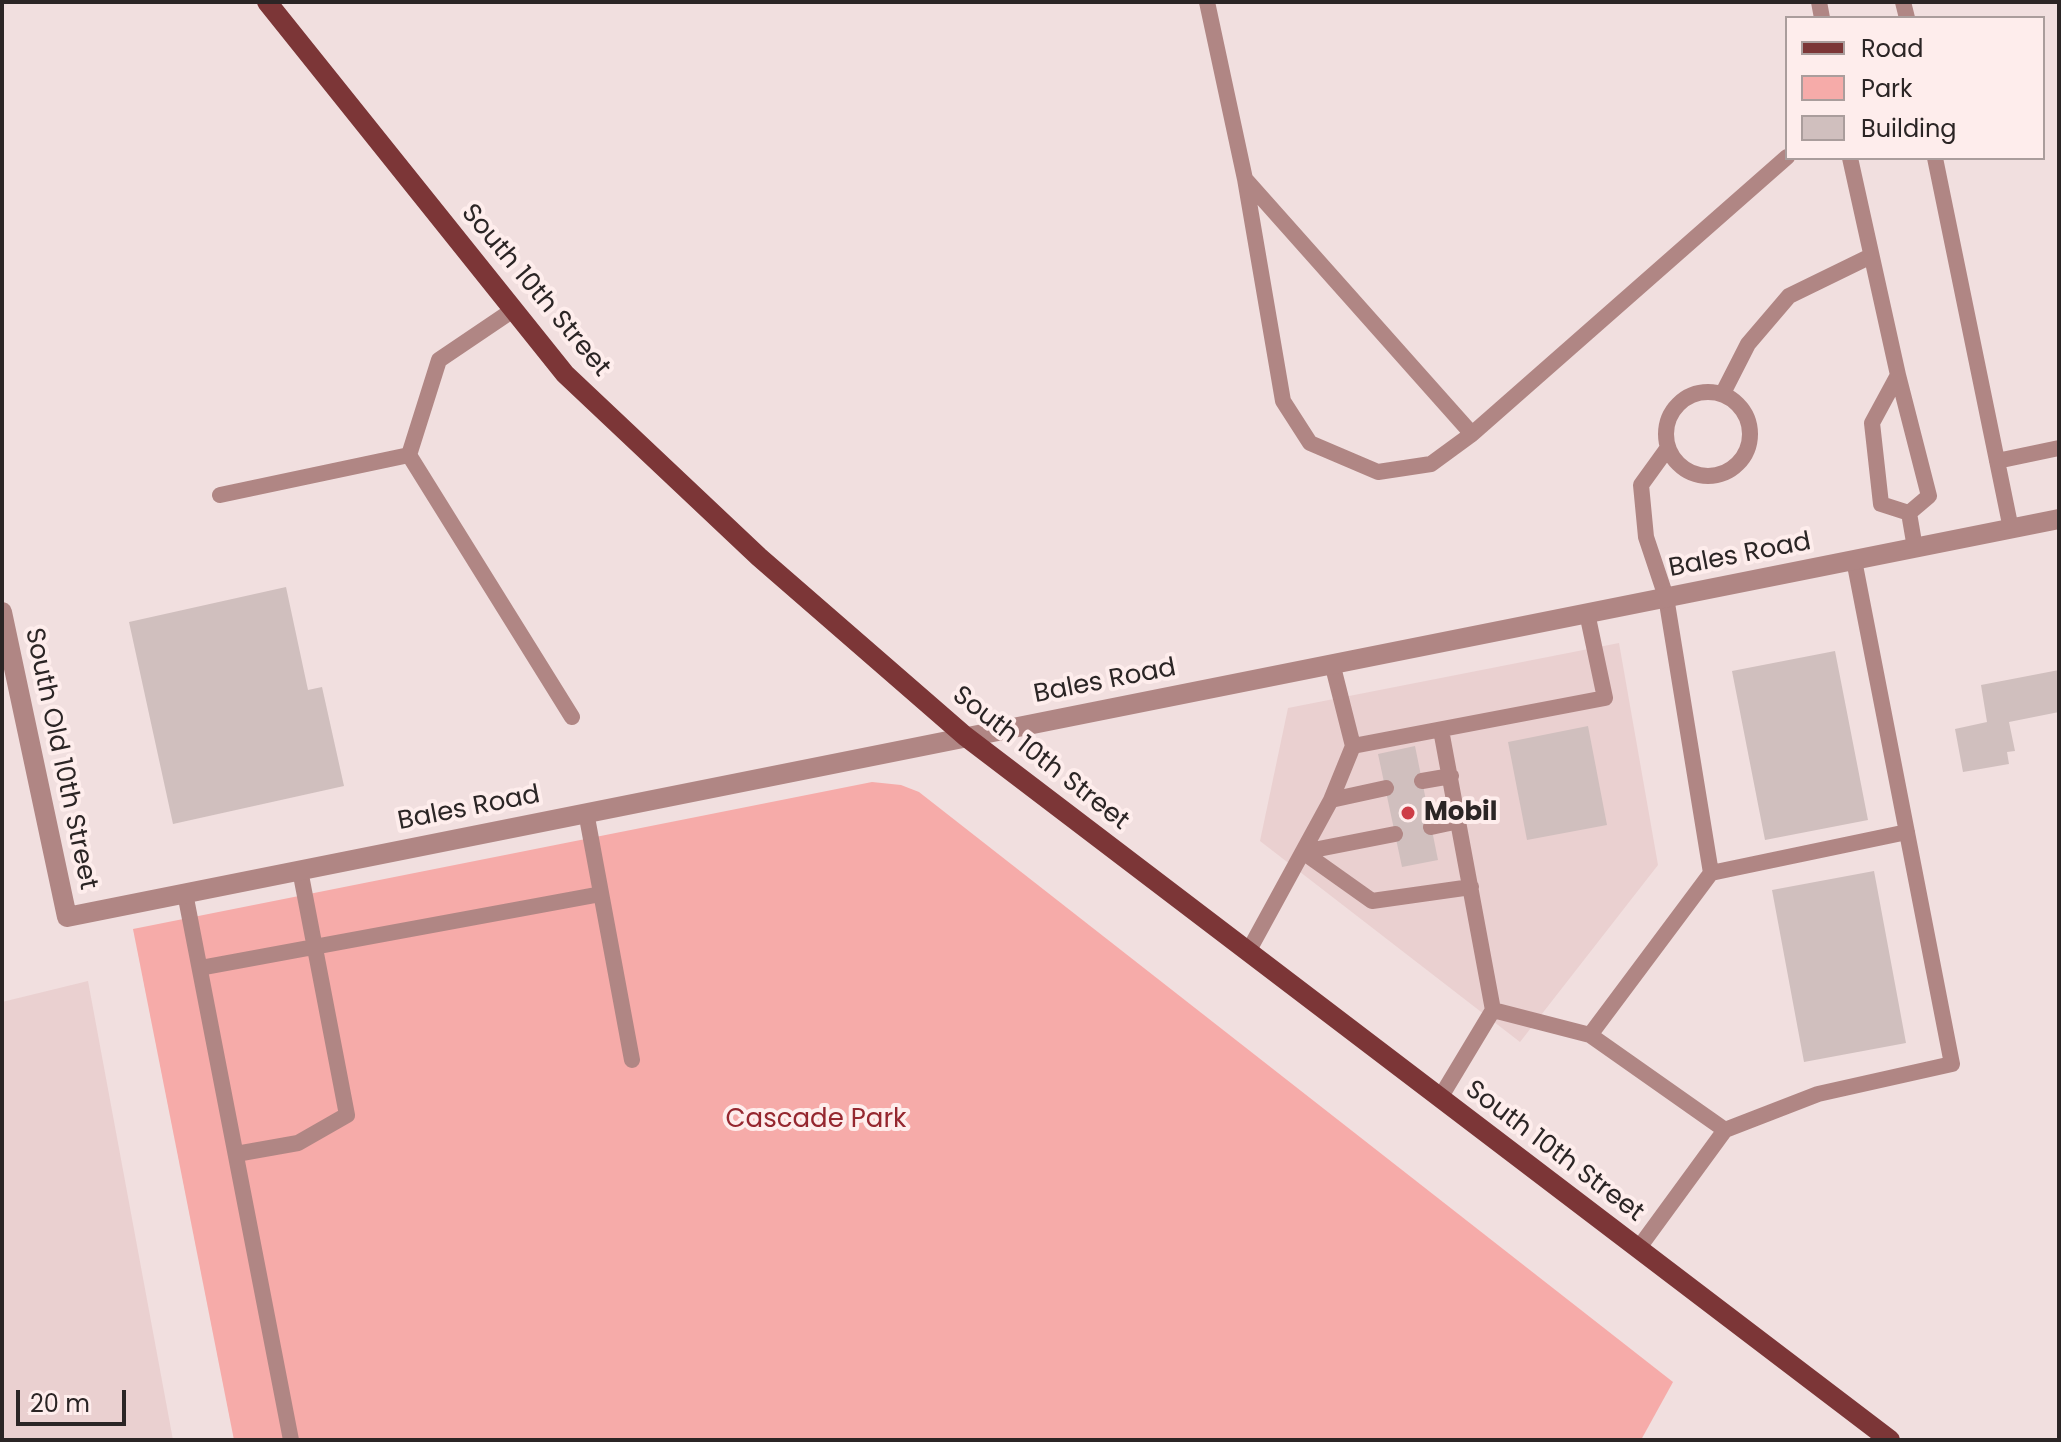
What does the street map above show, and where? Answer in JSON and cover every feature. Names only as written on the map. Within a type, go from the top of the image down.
[{"type":"main road","name":"South 10th Street","points":[[267,2],[565,374],[759,557],[965,736],[1890,1440]]},
{"type":"street","name":"Bales Road","points":[[67,917],[2059,519]]},
{"type":"street","name":"South Old 10th Street","points":[[2,612],[67,917]]},
{"type":"lane","points":[[1207,2],[1245,179],[1283,401],[1310,443],[1378,472],[1431,464],[1472,434],[1785,159]]},
{"type":"lane","points":[[1850,160],[1898,375],[1929,496],[1909,513]]},
{"type":"lane","points":[[1935,160],[2011,529]]},
{"type":"lane","points":[[1245,179],[1472,434]]},
{"type":"lane","points":[[1723,393],[1748,344],[1789,296],[1871,256]]},
{"type":"lane","points":[[513,310],[439,360],[409,455],[572,717]]},
{"type":"lane","points":[[1898,375],[1872,423],[1881,504],[1909,513]]},
{"type":"lane","points":[[1696,393],[1723,393],[1744,411],[1750,437],[1747,451],[1740,463],[1728,471],[1714,476],[1700,476],[1686,471],[1675,462],[1667,449],[1667,421],[1673,408],[1696,393]]},
{"type":"lane","points":[[1997,461],[2059,448]]},
{"type":"lane","points":[[1667,449],[1641,485],[1646,537],[1666,597],[1711,873]]},
{"type":"lane","points":[[220,495],[409,455]]},
{"type":"lane","points":[[1909,513],[1915,548]]},
{"type":"lane","points":[[1638,1249],[1725,1130],[1818,1094],[1952,1064],[1854,560]]},
{"type":"lane","points":[[1353,746],[1605,698],[1587,613]]},
{"type":"lane","points":[[1248,952],[1331,800],[1353,746],[1332,663]]},
{"type":"lane","points":[[1440,1098],[1493,1010],[1441,730]]},
{"type":"lane","points":[[1422,781],[1451,776]]},
{"type":"lane","points":[[1331,800],[1386,788]]},
{"type":"lane","points":[[586,812],[632,1060]]},
{"type":"lane","points":[[1431,827],[1459,821]]},
{"type":"lane","points":[[1590,1035],[1711,873],[1907,832]]},
{"type":"lane","points":[[1303,852],[1395,834]]},
{"type":"lane","points":[[1303,852],[1372,901],[1471,887]]},
{"type":"lane","points":[[236,1154],[298,1143],[347,1115],[300,870]]},
{"type":"lane","points":[[185,893],[291,1440]]},
{"type":"lane","points":[[200,968],[601,894]]},
{"type":"lane","points":[[1493,1010],[1590,1035],[1725,1130]]},
{"type":"shaded area","points":[[1619,643],[1658,865],[1520,1042],[1260,841],[1288,708]]},
{"type":"shaded area","points":[[88,981],[173,1440],[2,1440],[2,1002]]},
{"type":"green space","name":"Cascade Park","points":[[872,782],[901,785],[919,792],[1673,1382],[1641,1440],[234,1440],[133,929]]},
{"type":"building","points":[[286,587],[308,690],[322,687],[344,786],[173,824],[129,622]]},
{"type":"building","points":[[1835,651],[1868,820],[1765,840],[1732,671]]},
{"type":"building","points":[[2059,670],[2059,712],[2009,722],[2015,751],[2007,752],[2009,764],[1963,772],[1955,729],[1987,722],[1981,685]]},
{"type":"building","points":[[1588,726],[1607,825],[1527,840],[1508,742]]},
{"type":"building","points":[[1415,746],[1438,860],[1402,867],[1378,754]]},
{"type":"building","points":[[1874,871],[1906,1043],[1804,1062],[1772,890]]},
{"type":"place","name":"Mobil","points":[[1408,813]]}]
